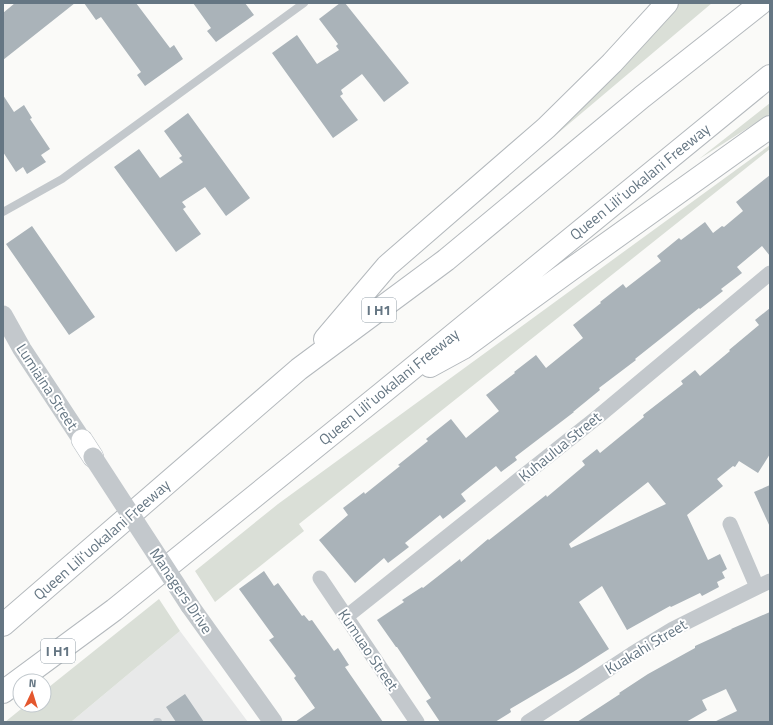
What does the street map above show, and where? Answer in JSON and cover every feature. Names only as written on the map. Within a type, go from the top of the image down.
[{"type":"highway","points":[[299,369],[387,266],[546,128],[612,63],[667,3]]},
{"type":"highway","name":"Queen Liliʻuokalani Freeway","points":[[3,625],[299,369],[446,260],[642,97],[762,3]]},
{"type":"highway","name":"Queen Liliʻuokalani Freeway","points":[[3,692],[114,610],[770,76]]},
{"type":"highway","points":[[380,394],[463,348],[770,127]]},
{"type":"main road","name":"Lumiaina Street","points":[[82,440],[93,457]]},
{"type":"street","name":"Kuhaulua Street","points":[[346,617],[600,415],[770,273]]},
{"type":"street","name":"Lumiaina Street","points":[[3,315],[22,349],[82,440]]},
{"type":"street","name":"Managers Drive","points":[[93,457],[190,606],[273,722]]},
{"type":"street","points":[[730,524],[764,584]]},
{"type":"street","name":"Kumuao Street","points":[[320,578],[417,722]]},
{"type":"street","name":"Kuakahi Street","points":[[528,722],[673,629],[764,584]]},
{"type":"lane","points":[[3,212],[62,179],[304,3]]},
{"type":"shaded area","points":[[675,3],[712,3],[551,139],[548,135]]},
{"type":"shaded area","points":[[770,103],[770,114],[699,159]]},
{"type":"shaded area","points":[[770,145],[770,149],[299,524],[304,531],[215,602],[195,571],[278,504]]},
{"type":"shaded area","points":[[159,599],[180,631],[71,722],[5,722],[16,713],[52,713],[52,685]]},
{"type":"shaded area","points":[[180,631],[248,722],[71,722]]},
{"type":"building","points":[[15,3],[75,3],[3,60],[3,13]]},
{"type":"building","points":[[84,3],[136,3],[170,48],[174,45],[183,59],[145,86],[137,75],[141,72],[101,17],[96,20]]},
{"type":"building","points":[[193,3],[245,3],[254,15],[216,42],[207,31],[211,28]]},
{"type":"building","points":[[340,3],[345,3],[409,83],[384,102],[362,74],[341,90],[343,94],[340,96],[358,120],[333,138],[272,53],[297,35],[317,64],[339,50],[336,46],[338,44],[319,19]]},
{"type":"building","points":[[3,95],[14,112],[24,105],[32,118],[30,119],[50,149],[41,155],[46,162],[27,174],[23,167],[16,172],[3,152]]},
{"type":"building","points":[[188,113],[250,198],[226,216],[205,187],[182,202],[186,207],[183,209],[201,234],[176,252],[114,167],[139,149],[160,178],[183,162],[179,158],[182,156],[164,131]]},
{"type":"building","points":[[770,175],[770,256],[762,246],[737,267],[742,273],[721,289],[723,291],[700,309],[699,308],[635,359],[636,360],[599,388],[600,390],[574,412],[515,457],[517,460],[501,472],[496,466],[461,494],[466,501],[443,519],[440,515],[405,543],[409,547],[388,563],[384,558],[355,583],[319,540],[348,515],[343,508],[364,492],[365,494],[400,466],[398,465],[428,441],[426,439],[451,419],[466,438],[499,411],[486,395],[536,355],[546,368],[583,338],[573,325],[623,284],[626,288],[661,261],[657,256],[679,238],[681,240],[705,222],[713,233],[722,226],[724,227],[743,211],[736,202]]},
{"type":"building","points":[[32,226],[95,317],[69,335],[6,244]]},
{"type":"building","points":[[770,308],[770,454],[758,473],[739,461],[735,467],[733,466],[717,479],[723,486],[687,515],[708,560],[720,554],[727,569],[722,572],[725,578],[717,582],[719,587],[702,596],[700,593],[671,607],[670,606],[627,630],[602,586],[579,602],[609,649],[510,709],[511,712],[495,722],[440,722],[426,701],[431,698],[377,620],[404,602],[402,600],[422,587],[423,588],[460,559],[461,562],[488,539],[489,540],[546,495],[547,497],[585,465],[582,461],[597,449],[600,453],[644,417],[643,415],[683,384],[681,381],[695,370],[700,376],[759,325],[755,320]],"holes":[[[648,482],[666,504],[571,548],[569,544]]]},
{"type":"building","points":[[770,485],[770,527],[754,492]]},
{"type":"building","points":[[264,571],[274,586],[278,583],[302,616],[304,615],[309,621],[312,620],[334,651],[338,648],[349,665],[345,667],[383,722],[295,722],[315,708],[294,678],[296,676],[269,640],[274,637],[239,589]]},
{"type":"building","points":[[770,612],[770,722],[714,722],[737,711],[726,689],[702,700],[707,710],[686,722],[577,722],[648,674],[695,648],[695,646]]},
{"type":"building","points":[[185,694],[204,722],[176,722],[166,707]]}]
